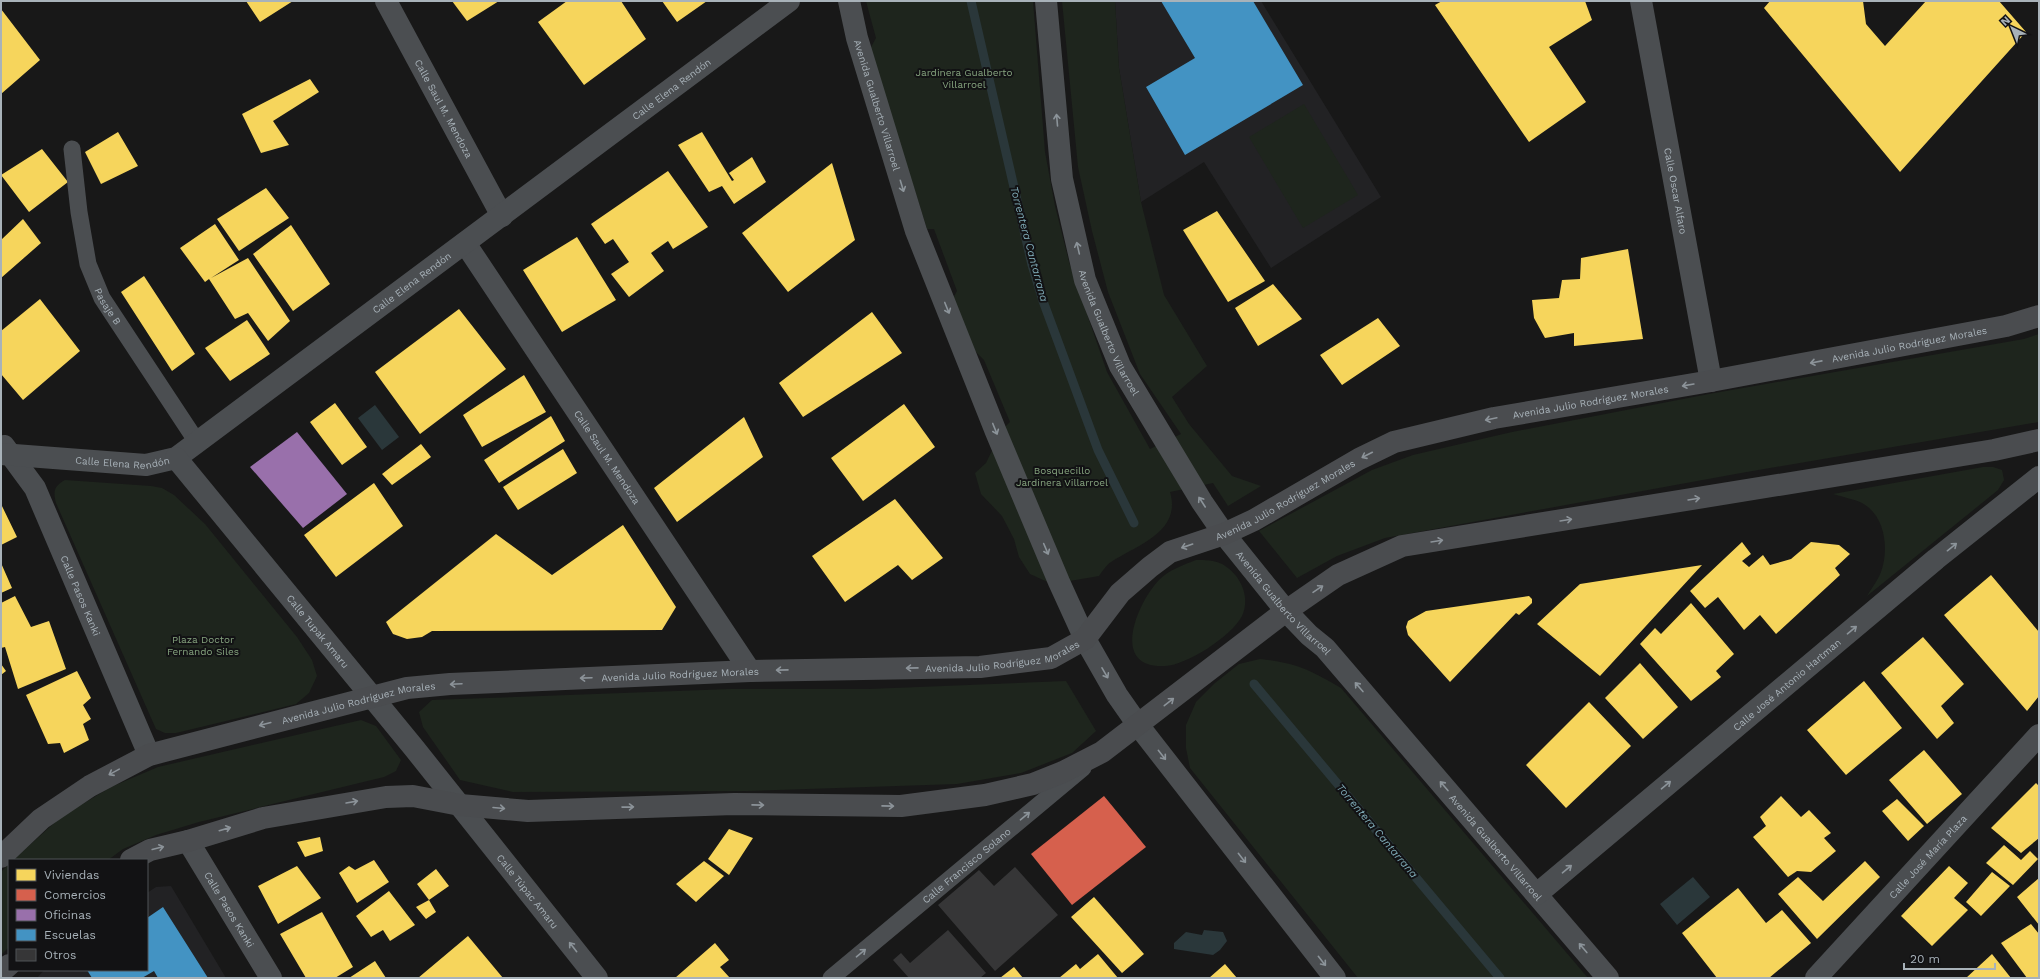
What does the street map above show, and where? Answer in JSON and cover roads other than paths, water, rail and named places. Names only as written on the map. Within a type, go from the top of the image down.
[{"type":"main road","name":"Avenida Julio Rodríguez Morales","points":[[1,857],[41,820],[90,786],[149,755],[370,696],[406,688],[450,684],[750,671],[980,667],[1051,658],[1085,639],[1120,593],[1170,552],[1224,534],[1254,520],[1359,459],[1394,442],[1494,418],[1711,381],[2006,326],[2039,316]]},
{"type":"main road","points":[[133,859],[150,850],[188,841],[263,818],[386,797],[413,796],[460,805],[528,811],[734,804],[901,806],[985,795],[1033,784],[1087,761],[1102,752],[1138,725],[1286,610],[1338,575],[1402,546],[1986,452],[2039,440]]},
{"type":"street","name":"Calle Saul M. Mendoza","points":[[386,1],[502,216]]},
{"type":"street","name":"Calle Elena Rendón","points":[[4,450],[146,465],[176,458],[789,1]]},
{"type":"street","name":"Avenida Gualberto Villarroel","points":[[849,1],[857,38],[916,231],[996,432],[1085,639],[1117,695],[1138,725],[1335,978]]},
{"type":"street","name":"Avenida Gualberto Villarroel","points":[[1046,1],[1062,179],[1085,280],[1120,366],[1202,502],[1224,534],[1286,610],[1309,635],[1325,648],[1608,978]]},
{"type":"street","name":"Calle Oscar Alfaro","points":[[1640,1],[1711,381]]},
{"type":"street","name":"Calle Saul M. Mendoza","points":[[465,244],[750,671]]},
{"type":"street","name":"Calle Pasos Kanki","points":[[4,450],[35,488],[149,755]]},
{"type":"street","name":"Calle Tupak Amaru","points":[[176,458],[460,805]]},
{"type":"street","name":"Calle José Antonio Hartman","points":[[1537,894],[1936,559],[2039,477]]},
{"type":"street","name":"Calle José María Plaza","points":[[1816,978],[2039,735]]},
{"type":"street","name":"Calle Túpac Amaru","points":[[460,805],[597,978]]},
{"type":"street","name":"Calle Pasos Kanki","points":[[188,841],[271,978]]},
{"type":"lane","name":"Pasaje B","points":[[72,149],[79,212],[88,264],[102,298],[197,442]]},
{"type":"lane","name":"Calle Francisco Solano","points":[[831,978],[1102,752]]},
{"type":"waterway","name":"Torrentera Cantarrana","points":[[971,1],[1032,265],[1043,301],[1098,450],[1134,523]]},
{"type":"waterway","name":"Torrentera Cantarrana","points":[[1254,684],[1500,978]]},
{"type":"park label","name":"Jardinera Gualberto Villarroel","points":[[964,78]]},
{"type":"park label","name":"Bosquecillo Jardinera Villarroel","points":[[1062,476]]},
{"type":"park label","name":"Plaza Doctor Fernando Siles","points":[[203,644]]}]
